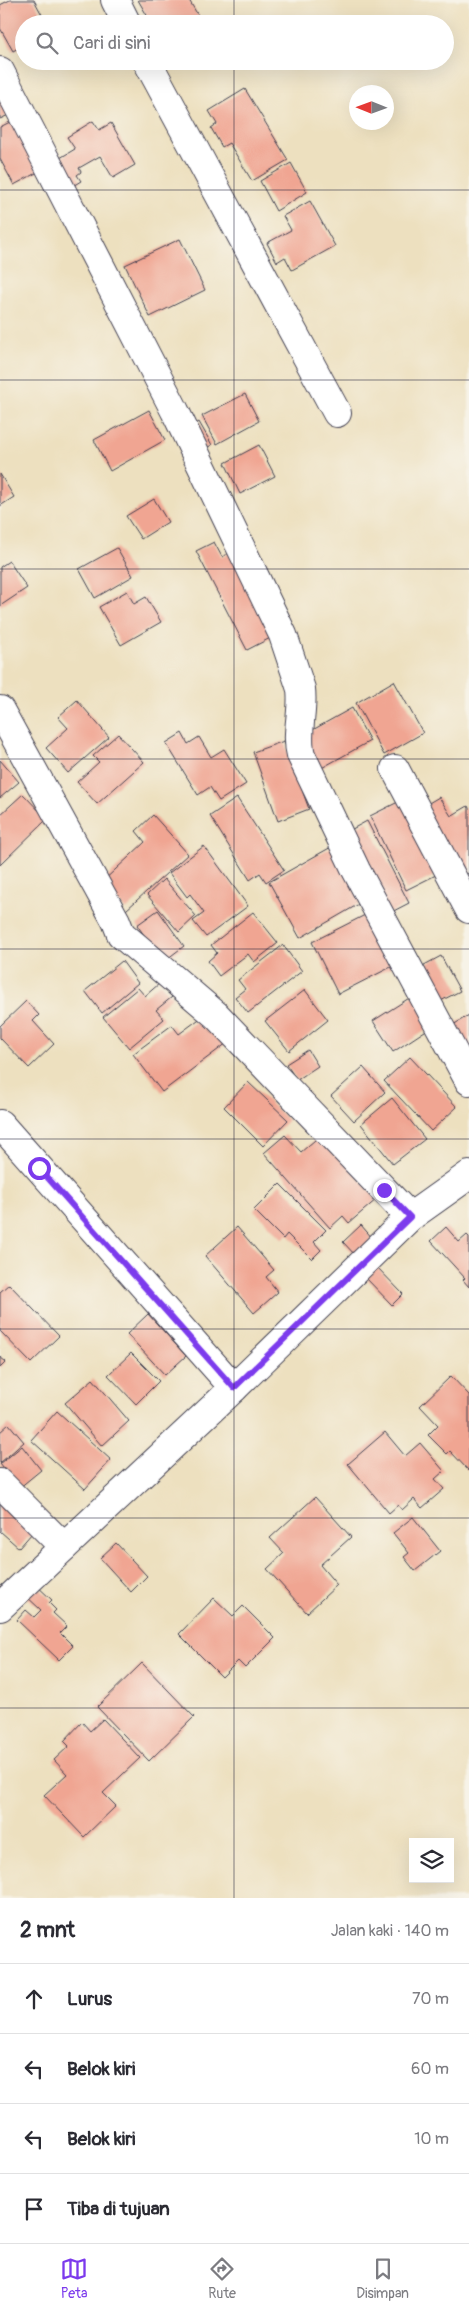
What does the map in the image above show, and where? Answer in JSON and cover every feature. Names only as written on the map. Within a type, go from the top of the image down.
[{"type":"street","points":[[115,0],[123,15]]},
{"type":"street","points":[[153,70],[337,413]]},
{"type":"street","points":[[0,71],[175,411],[283,635],[302,689],[303,699],[298,735],[301,755],[356,870],[469,1081]]},
{"type":"street","points":[[0,710],[121,934],[216,1016],[410,1217]]},
{"type":"street","points":[[394,769],[469,909]]},
{"type":"street","points":[[0,1124],[234,1388]]},
{"type":"street","points":[[0,1607],[234,1388],[410,1217],[469,1175]]},
{"type":"street","points":[[0,1483],[64,1547]]},
{"type":"building","points":[[10,0],[34,0],[42,15],[15,15],[15,50],[13,51],[0,28],[0,5]]},
{"type":"building","points":[[138,0],[189,0],[198,15],[147,15]]},
{"type":"building","points":[[0,82],[15,112],[0,119]]},
{"type":"building","points":[[245,89],[288,160],[252,181],[229,143],[222,147],[211,128],[217,124],[209,111]]},
{"type":"building","points":[[20,117],[47,167],[14,185],[0,159],[0,127]]},
{"type":"building","points":[[93,121],[99,130],[111,123],[135,165],[113,178],[100,156],[79,168],[81,172],[77,175],[81,181],[71,187],[55,161],[75,149],[67,137]]},
{"type":"building","points":[[291,163],[307,192],[276,211],[260,181]]},
{"type":"building","points":[[310,201],[335,246],[292,270],[285,257],[277,262],[267,243],[291,230],[283,216]]},
{"type":"building","points":[[180,239],[205,290],[150,317],[125,265]]},
{"type":"building","points":[[245,394],[259,421],[217,444],[202,416]]},
{"type":"building","points":[[149,410],[165,440],[110,471],[94,440]]},
{"type":"building","points":[[199,422],[212,445],[204,449],[192,426]]},
{"type":"building","points":[[259,445],[275,476],[240,494],[225,463]]},
{"type":"building","points":[[0,474],[14,497],[0,506]]},
{"type":"building","points":[[154,499],[168,522],[141,539],[126,516]]},
{"type":"building","points":[[214,542],[222,557],[235,550],[278,634],[247,650],[196,551]]},
{"type":"building","points":[[117,548],[133,576],[95,598],[79,569]]},
{"type":"building","points":[[9,561],[27,588],[0,606],[0,567]]},
{"type":"building","points":[[127,591],[134,604],[146,597],[161,622],[121,645],[99,607]]},
{"type":"building","points":[[394,681],[423,733],[384,755],[356,703]]},
{"type":"building","points":[[77,700],[109,737],[68,773],[46,748],[68,728],[58,717]]},
{"type":"building","points":[[352,708],[370,741],[318,770],[300,737]]},
{"type":"building","points":[[182,733],[188,744],[199,737],[211,757],[224,749],[246,784],[219,801],[210,787],[198,795],[166,743]]},
{"type":"building","points":[[118,734],[144,762],[97,804],[77,782],[99,762],[93,756]]},
{"type":"building","points":[[284,741],[309,809],[278,821],[253,752]]},
{"type":"building","points":[[0,760],[19,782],[0,798]]},
{"type":"building","points":[[23,794],[47,819],[0,865],[0,815]]},
{"type":"building","points":[[439,797],[451,816],[468,806],[469,808],[469,873],[461,877],[422,807]]},
{"type":"building","points":[[237,798],[284,870],[266,882],[260,873],[250,880],[210,816]]},
{"type":"building","points":[[404,799],[440,873],[406,890],[370,816]]},
{"type":"building","points":[[153,815],[188,854],[126,910],[101,883],[145,842],[136,831]]},
{"type":"building","points":[[367,821],[409,903],[384,916],[343,834]]},
{"type":"building","points":[[204,846],[248,906],[206,937],[193,921],[204,913],[190,894],[187,897],[169,873]]},
{"type":"building","points":[[333,846],[364,901],[300,938],[269,882]]},
{"type":"building","points":[[164,879],[196,916],[179,932],[147,895]]},
{"type":"building","points":[[158,910],[184,946],[163,962],[137,925]]},
{"type":"building","points":[[253,912],[278,943],[254,962],[248,954],[219,976],[208,961],[217,953],[211,945]]},
{"type":"building","points":[[367,914],[393,966],[338,994],[312,942]]},
{"type":"building","points":[[283,945],[302,971],[248,1013],[235,997],[245,989],[238,980]]},
{"type":"building","points":[[441,956],[460,991],[431,1006],[413,971]]},
{"type":"building","points":[[122,961],[138,983],[102,1013],[85,991]]},
{"type":"building","points":[[160,983],[172,997],[156,1010],[164,1019],[129,1048],[103,1017],[138,988],[145,996]]},
{"type":"building","points":[[305,990],[328,1020],[289,1051],[265,1021]]},
{"type":"building","points":[[414,995],[434,1025],[393,1052],[373,1021]]},
{"type":"building","points":[[26,1001],[39,1015],[33,1021],[54,1044],[29,1068],[0,1038],[0,1026]]},
{"type":"building","points":[[206,1014],[227,1043],[162,1092],[133,1054],[172,1025],[179,1034]]},
{"type":"building","points":[[469,1015],[469,1070],[445,1030]]},
{"type":"building","points":[[308,1050],[318,1066],[297,1080],[286,1064]]},
{"type":"building","points":[[410,1057],[457,1107],[431,1131],[384,1081]]},
{"type":"building","points":[[363,1067],[385,1092],[354,1121],[331,1096]]},
{"type":"building","points":[[248,1082],[288,1120],[263,1146],[224,1107]]},
{"type":"building","points":[[392,1098],[425,1139],[393,1164],[361,1124]]},
{"type":"building","points":[[322,1134],[377,1199],[349,1223],[343,1216],[330,1228],[264,1153],[285,1135],[301,1152]]},
{"type":"building","points":[[280,1184],[326,1230],[314,1242],[321,1250],[312,1259],[287,1234],[283,1239],[254,1210]]},
{"type":"building","points":[[361,1225],[373,1239],[355,1255],[343,1242]]},
{"type":"building","points":[[237,1227],[274,1270],[266,1277],[278,1292],[254,1313],[205,1256]]},
{"type":"building","points":[[446,1227],[459,1242],[467,1235],[469,1237],[469,1287],[463,1280],[465,1278],[431,1241]]},
{"type":"building","points":[[375,1265],[403,1294],[392,1305],[364,1276]]},
{"type":"building","points":[[9,1284],[59,1336],[31,1363],[0,1331],[0,1292]]},
{"type":"building","points":[[148,1314],[186,1356],[165,1375],[127,1334]]},
{"type":"building","points":[[131,1353],[159,1381],[136,1404],[108,1375]]},
{"type":"building","points":[[0,1357],[6,1362],[0,1368]]},
{"type":"building","points":[[451,1376],[469,1395],[469,1471],[450,1451],[447,1454],[428,1435],[438,1425],[420,1406]]},
{"type":"building","points":[[93,1379],[129,1421],[102,1446],[65,1403]]},
{"type":"building","points":[[57,1411],[111,1460],[85,1489],[31,1440]]},
{"type":"building","points":[[9,1424],[24,1442],[0,1463],[0,1432]]},
{"type":"building","points":[[385,1432],[405,1456],[420,1443],[444,1471],[435,1479],[444,1489],[422,1508],[414,1499],[402,1510],[398,1505],[389,1513],[348,1464]]},
{"type":"building","points":[[22,1446],[41,1470],[19,1488],[0,1464]]},
{"type":"building","points":[[315,1497],[351,1537],[320,1565],[337,1585],[307,1613],[267,1569],[284,1553],[270,1538]]},
{"type":"building","points":[[0,1499],[39,1525],[19,1548],[0,1531]]},
{"type":"building","points":[[413,1517],[440,1551],[415,1571],[404,1557],[409,1553],[393,1533]]},
{"type":"building","points":[[116,1543],[147,1576],[131,1592],[100,1558]]},
{"type":"building","points":[[34,1583],[52,1600],[49,1603],[56,1610],[53,1613],[67,1626],[60,1633],[73,1646],[59,1660],[17,1620],[26,1610],[34,1617],[41,1610],[24,1594]]},
{"type":"building","points":[[214,1598],[233,1616],[243,1606],[275,1638],[245,1668],[238,1661],[222,1677],[179,1634]]},
{"type":"building","points":[[142,1663],[194,1717],[149,1761],[97,1707]]},
{"type":"building","points":[[103,1719],[140,1758],[103,1793],[116,1806],[84,1837],[44,1795],[67,1774],[54,1760],[69,1746],[64,1741],[82,1722],[90,1731]]},
{"type":"route","points":[[39,1168],[234,1388],[410,1217],[384,1190]]}]
